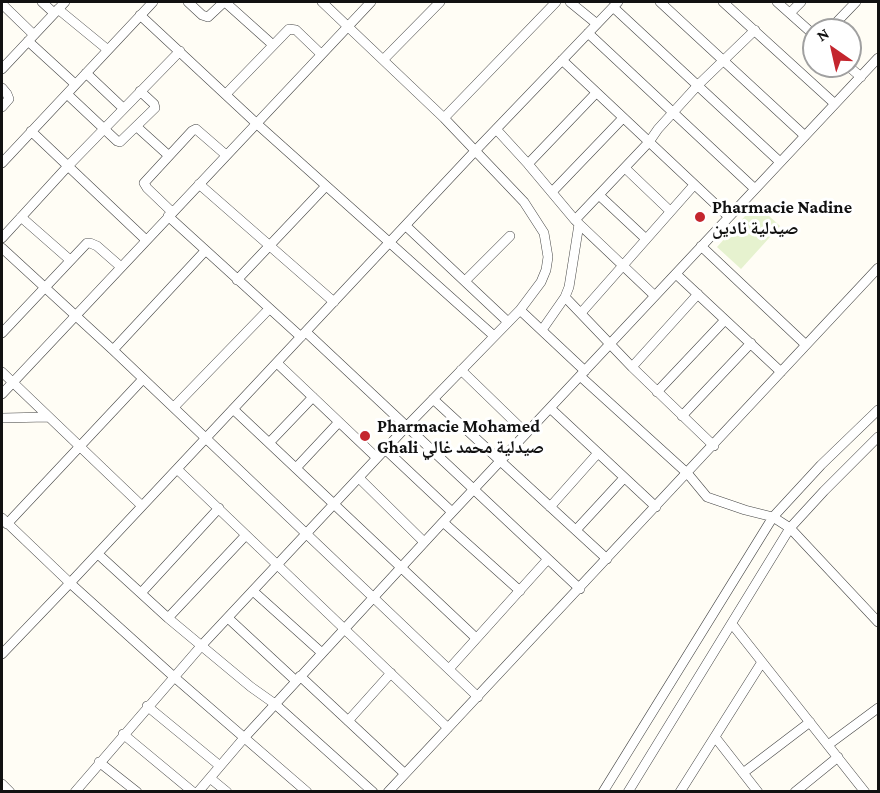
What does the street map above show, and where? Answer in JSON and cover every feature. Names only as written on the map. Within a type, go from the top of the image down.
[{"type":"street","points":[[42,2],[59,8],[108,50]]},
{"type":"street","points":[[137,2],[143,12],[180,51],[256,123],[494,336]]},
{"type":"street","points":[[2,163],[153,2]]},
{"type":"street","points":[[188,2],[202,15],[208,17],[225,2],[273,45]]},
{"type":"street","points":[[76,791],[173,676],[376,458],[520,310],[541,282],[546,270],[548,257],[544,233],[532,212],[444,118],[322,2]]},
{"type":"street","points":[[2,394],[371,2]]},
{"type":"street","points":[[383,60],[440,2]]},
{"type":"street","points":[[444,118],[556,2]]},
{"type":"street","points":[[570,2],[597,24]]},
{"type":"street","points":[[660,2],[805,136]]},
{"type":"street","points":[[723,2],[835,104]]},
{"type":"street","points":[[777,2],[802,24]]},
{"type":"street","points":[[790,13],[801,2]]},
{"type":"street","points":[[841,18],[856,2]]},
{"type":"street","points":[[2,4],[75,84]]},
{"type":"street","points":[[3,650],[98,554],[476,150],[616,4],[780,162]]},
{"type":"street","points":[[4,63],[59,8]]},
{"type":"street","points":[[226,94],[291,28],[321,54]]},
{"type":"street","points":[[542,330],[565,297],[572,276],[577,222],[722,59],[755,30]]},
{"type":"street","points":[[588,33],[755,189]]},
{"type":"street","points":[[2,238],[103,129],[180,51]]},
{"type":"street","points":[[862,76],[879,58]]},
{"type":"street","points":[[562,60],[729,217]]},
{"type":"street","points":[[86,74],[123,108]]},
{"type":"street","points":[[198,792],[244,738],[473,489],[860,78]]},
{"type":"street","points":[[2,88],[9,99],[2,107]]},
{"type":"street","points":[[66,94],[120,142],[155,106],[140,91]]},
{"type":"street","points":[[528,164],[596,93]]},
{"type":"street","points":[[552,192],[623,118]]},
{"type":"street","points":[[137,127],[168,155]]},
{"type":"street","points":[[226,155],[196,129],[189,133],[144,183],[205,250],[268,309],[304,334],[579,589]]},
{"type":"street","points":[[496,129],[577,222],[655,296]]},
{"type":"street","points":[[31,131],[146,240]]},
{"type":"street","points":[[625,168],[670,211]]},
{"type":"street","points":[[199,184],[334,302]]},
{"type":"street","points":[[581,313],[694,185]]},
{"type":"street","points":[[237,280],[326,186]]},
{"type":"street","points":[[600,196],[646,239]]},
{"type":"street","points":[[21,217],[70,260]]},
{"type":"street","points":[[406,226],[508,322]]},
{"type":"street","points":[[465,281],[510,236]]},
{"type":"street","points":[[2,333],[84,246],[90,243],[98,246],[121,267]]},
{"type":"street","points":[[702,246],[806,345]]},
{"type":"street","points":[[2,248],[113,350],[478,697]]},
{"type":"street","points":[[113,350],[205,250]]},
{"type":"street","points":[[388,792],[879,268]]},
{"type":"street","points":[[676,274],[781,372]]},
{"type":"street","points":[[632,368],[698,294]]},
{"type":"street","points":[[565,297],[632,368],[714,446]]},
{"type":"street","points":[[174,408],[268,309]]},
{"type":"street","points":[[520,310],[688,474],[707,497],[773,517],[790,528],[879,622]]},
{"type":"street","points":[[657,392],[725,320]]},
{"type":"street","points":[[682,416],[750,343]]},
{"type":"street","points":[[277,363],[376,458]]},
{"type":"street","points":[[461,370],[526,434]]},
{"type":"street","points":[[2,372],[142,506]]},
{"type":"street","points":[[143,379],[79,447],[4,521],[173,676],[307,792]]},
{"type":"street","points":[[269,443],[313,397]]},
{"type":"street","points":[[433,399],[607,559]]},
{"type":"street","points":[[550,408],[656,507]]},
{"type":"street","points":[[233,409],[476,638]]},
{"type":"street","points":[[603,792],[773,517],[821,465],[879,410]]},
{"type":"street","points":[[2,418],[48,417]]},
{"type":"street","points":[[296,468],[339,422]]},
{"type":"street","points":[[628,792],[790,528],[824,490],[879,437]]},
{"type":"street","points":[[385,450],[452,512]]},
{"type":"street","points":[[550,507],[598,453]]},
{"type":"street","points":[[177,469],[448,728]]},
{"type":"street","points":[[359,478],[424,542]]},
{"type":"street","points":[[576,530],[624,478]]},
{"type":"street","points":[[141,593],[219,508]]},
{"type":"street","points":[[443,522],[520,591]]},
{"type":"street","points":[[168,618],[246,535]]},
{"type":"street","points":[[98,554],[168,618],[275,704],[373,792]]},
{"type":"street","points":[[448,669],[548,559]]},
{"type":"street","points":[[253,591],[322,653]]},
{"type":"street","points":[[228,618],[348,721],[404,773]]},
{"type":"street","points":[[732,624],[865,792]]},
{"type":"street","points":[[680,792],[762,662]]},
{"type":"street","points":[[348,721],[391,673]]},
{"type":"street","points":[[147,706],[220,766]]},
{"type":"street","points":[[828,745],[879,708]]},
{"type":"street","points":[[743,773],[810,722]]},
{"type":"street","points":[[123,734],[193,792]]},
{"type":"street","points":[[715,737],[758,792]]},
{"type":"street","points":[[795,792],[838,758]]},
{"type":"street","points":[[99,762],[137,792]]},
{"type":"street","points":[[210,778],[227,792]]},
{"type":"street","points":[[2,784],[10,792]]},
{"type":"green space","points":[[756,204],[780,226],[741,269],[717,247]]},
{"type":"place","name":"Pharmacie Nadine صيدلية نادين","points":[[700,217]]},
{"type":"place","name":"Pharmacie Mohamed Ghali صيدلية محمد غالي","points":[[365,436]]}]
